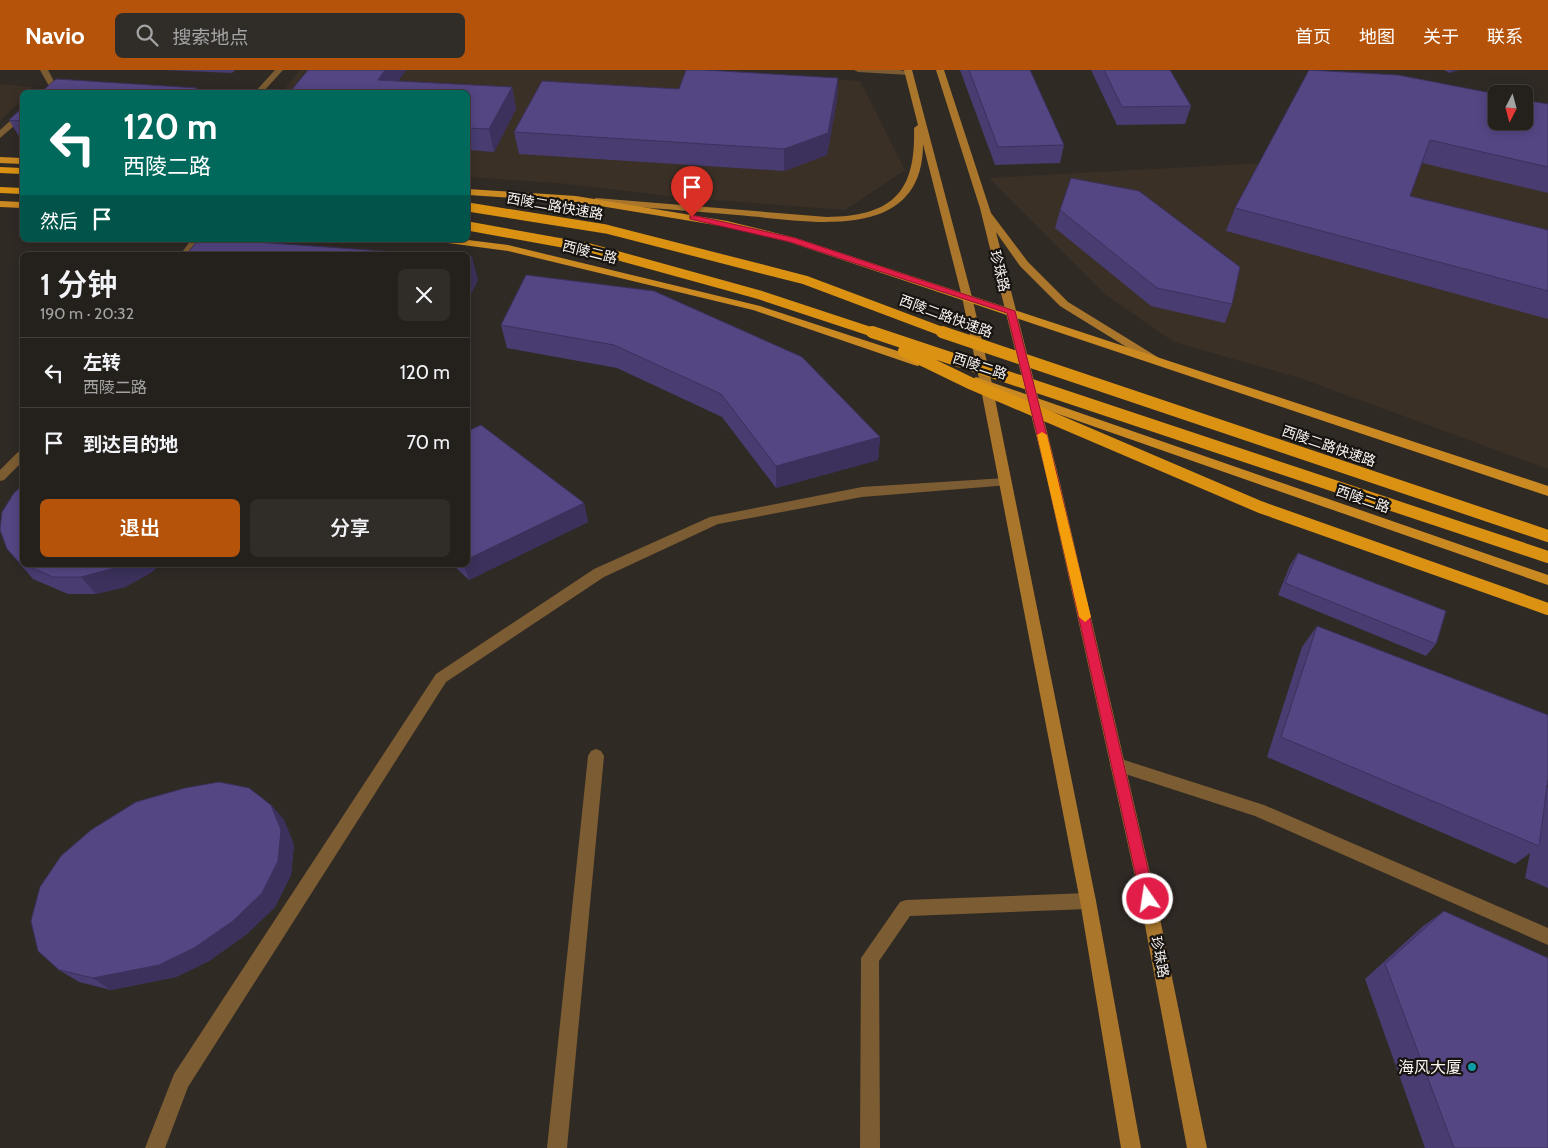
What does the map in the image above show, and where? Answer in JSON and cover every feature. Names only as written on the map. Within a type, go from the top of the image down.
[{"type":"highway","points":[[0,170],[20,171]]},
{"type":"highway","points":[[0,190],[20,191]]},
{"type":"highway","name":"西陵二路快速路","points":[[470,207],[606,229],[805,280],[933,329],[1548,536]]},
{"type":"highway","points":[[470,226],[494,229],[590,248],[760,296],[1548,557]]},
{"type":"highway","points":[[854,327],[972,384],[1260,507],[1548,609]]},
{"type":"main road","name":"珍珠路","points":[[940,70],[985,208],[1056,489],[1148,899],[1197,1148]]},
{"type":"main road","points":[[908,71],[967,297],[986,384],[1088,901],[1131,1148]]},
{"type":"main road","points":[[470,192],[799,217],[844,218],[865,216],[900,198],[917,172],[917,105]]},
{"type":"main road","points":[[0,160],[20,161]]},
{"type":"main road","points":[[576,199],[718,222],[792,240],[1011,311],[1548,491]]},
{"type":"main road","points":[[0,204],[20,205]]},
{"type":"main road","points":[[985,208],[1024,264],[1064,304],[1158,361]]},
{"type":"main road","name":"西陵二路","points":[[463,242],[508,248],[756,308],[1033,399],[1548,580]]},
{"type":"street","points":[[44,70],[54,87],[50,90]]},
{"type":"street","points":[[261,90],[279,70]]},
{"type":"street","points":[[858,70],[908,71]]},
{"type":"street","points":[[0,135],[20,117]]},
{"type":"street","points":[[0,477],[20,458]]},
{"type":"street","points":[[155,1148],[181,1080],[441,678],[598,573],[716,520],[862,492],[1005,482]]},
{"type":"street","points":[[557,1148],[596,756]]},
{"type":"street","points":[[1118,766],[1258,810],[1548,937]]},
{"type":"street","points":[[870,1148],[870,958],[906,908],[1088,901]]},
{"type":"shaded area","points":[[300,70],[696,70],[860,81],[905,170],[845,210],[687,198],[557,183],[470,177],[470,90],[284,90]]},
{"type":"shaded area","points":[[0,84],[33,87],[30,90],[20,90],[20,101],[0,121]]},
{"type":"shaded area","points":[[1488,122],[1488,130],[1533,130],[1533,127],[1548,129],[1548,469],[1300,378],[1174,342],[1106,295],[989,178],[1262,163]]},
{"type":"building","points":[[308,70],[385,70],[378,80],[512,87],[489,129],[470,128],[470,90],[292,90]]},
{"type":"building","points":[[686,70],[838,78],[828,133],[784,149],[514,132],[542,81],[679,89]]},
{"type":"building","points":[[969,70],[1030,70],[1064,145],[998,147]]},
{"type":"building","points":[[1104,70],[1170,70],[1191,106],[1122,107]]},
{"type":"building","points":[[1309,70],[1398,75],[1488,92],[1488,130],[1533,130],[1533,102],[1548,104],[1548,167],[1430,140],[1410,196],[1548,230],[1548,291],[1235,208]]},
{"type":"building","points":[[56,79],[197,88],[195,90],[43,90]]},
{"type":"building","points":[[20,110],[20,121],[9,120]]},
{"type":"building","points":[[1071,178],[1139,191],[1240,267],[1232,304],[1157,288],[1060,210]]},
{"type":"building","points":[[196,242],[256,242],[396,252],[188,252]]},
{"type":"building","points":[[526,275],[654,291],[802,357],[880,437],[776,466],[721,394],[614,345],[501,325]]},
{"type":"building","points":[[481,425],[584,503],[470,558],[470,430]]},
{"type":"building","points":[[20,488],[20,562],[7,549],[0,530],[2,512],[14,493]]},
{"type":"building","points":[[1298,553],[1446,611],[1436,644],[1285,583]]},
{"type":"building","points":[[30,567],[115,567],[81,577],[53,577]]},
{"type":"building","points":[[1317,626],[1548,715],[1548,779],[1539,846],[1281,737]]},
{"type":"building","points":[[219,782],[249,788],[271,805],[281,830],[278,861],[262,893],[233,921],[194,948],[159,965],[93,978],[59,970],[38,951],[31,921],[40,887],[61,856],[91,830],[136,802],[185,788]]},
{"type":"building","name":"海风大厦","points":[[1444,911],[1548,958],[1548,1148],[1454,1148],[1385,964]]},
{"type":"slow traffic","points":[[1042,435],[1085,617]]},
{"type":"place","name":"海风大厦","points":[[1472,1067]]},
{"type":"route","points":[[692,217],[792,240],[1011,311],[1053,479],[1148,899]]}]
